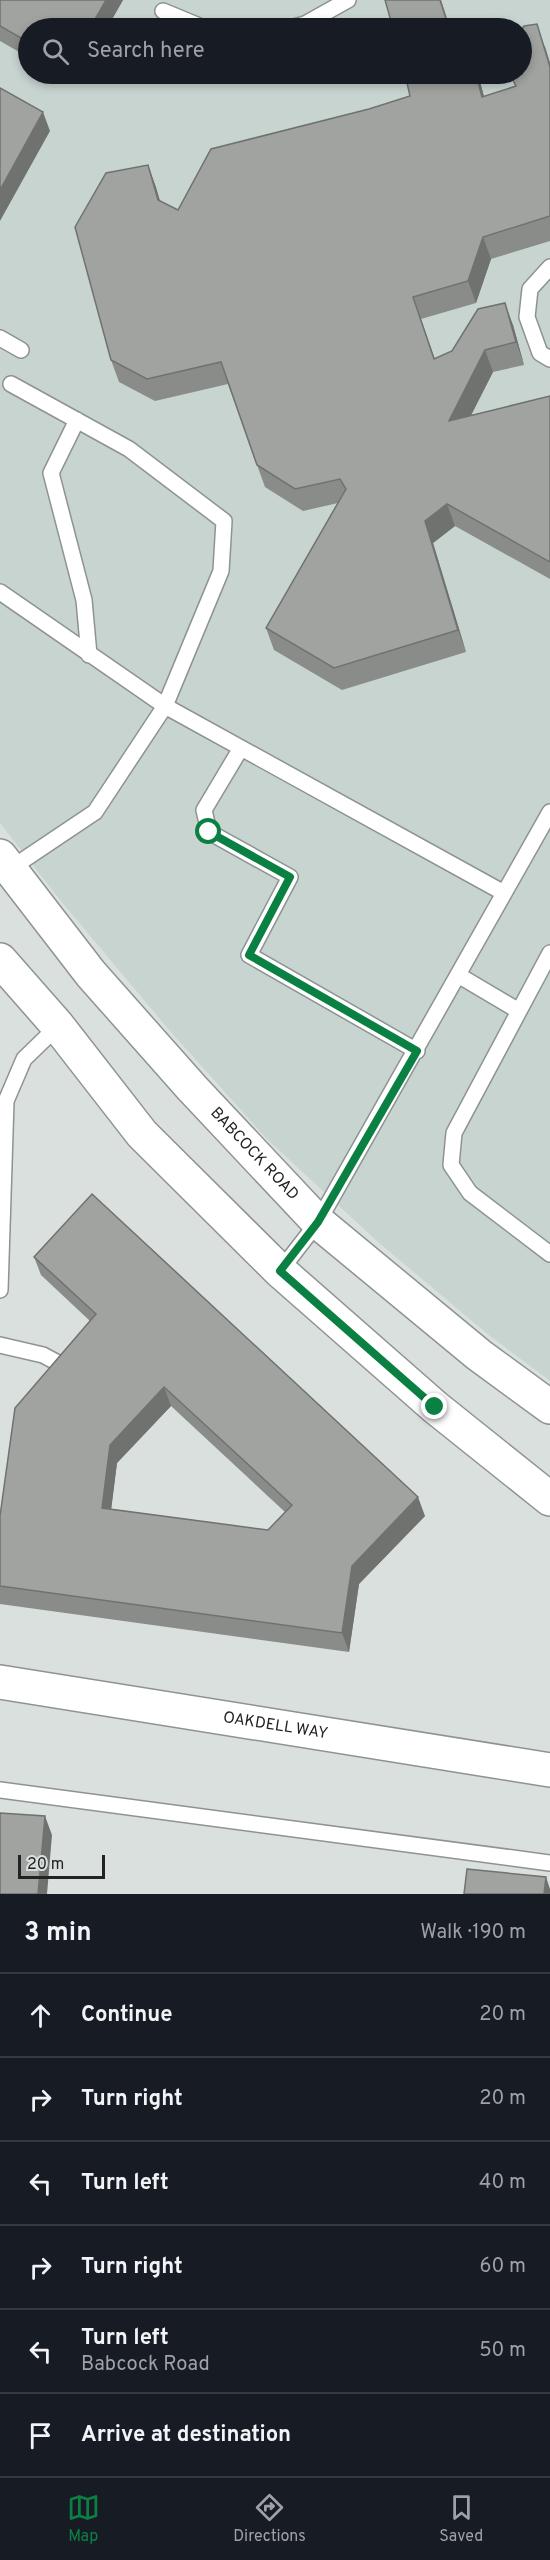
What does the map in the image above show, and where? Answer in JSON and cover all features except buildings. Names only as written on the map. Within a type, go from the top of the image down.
[{"type":"main road","name":"BABCOCK ROAD","points":[[5,863],[91,974],[192,1088],[318,1222],[479,1355],[550,1407]]},
{"type":"main road","points":[[0,960],[58,1026],[142,1134],[280,1271],[435,1407],[550,1498]]},
{"type":"main road","name":"OAKDELL WAY","points":[[0,1682],[550,1770]]},
{"type":"lane","points":[[316,18],[348,0]]},
{"type":"lane","points":[[163,11],[180,18]]},
{"type":"lane","points":[[550,267],[530,289],[527,317],[540,353],[550,359]]},
{"type":"lane","points":[[0,338],[21,350]]},
{"type":"lane","points":[[5,863],[95,812],[165,706],[221,571],[224,521],[129,449],[11,384]]},
{"type":"lane","points":[[77,420],[51,473],[84,600],[89,655]]},
{"type":"lane","points":[[0,592],[165,706],[504,893]]},
{"type":"lane","points":[[242,748],[204,810],[209,832],[290,877],[249,955],[417,1051]]},
{"type":"lane","points":[[280,1271],[318,1222],[417,1051],[550,812]]},
{"type":"lane","points":[[550,953],[454,1133],[451,1165],[470,1193],[550,1254]]},
{"type":"lane","points":[[458,975],[519,1011]]},
{"type":"lane","points":[[0,1290],[6,1101],[24,1059],[58,1026]]},
{"type":"lane","points":[[0,1345],[43,1355],[71,1370]]},
{"type":"lane","points":[[0,1790],[550,1863]]},
{"type":"shaded area","points":[[0,0],[550,0],[550,1381],[490,1336],[378,1242],[266,1138],[170,1031],[60,900],[0,823]]},
{"type":"route","points":[[209,832],[290,877],[249,955],[417,1051],[318,1222],[280,1271],[435,1407]]}]
